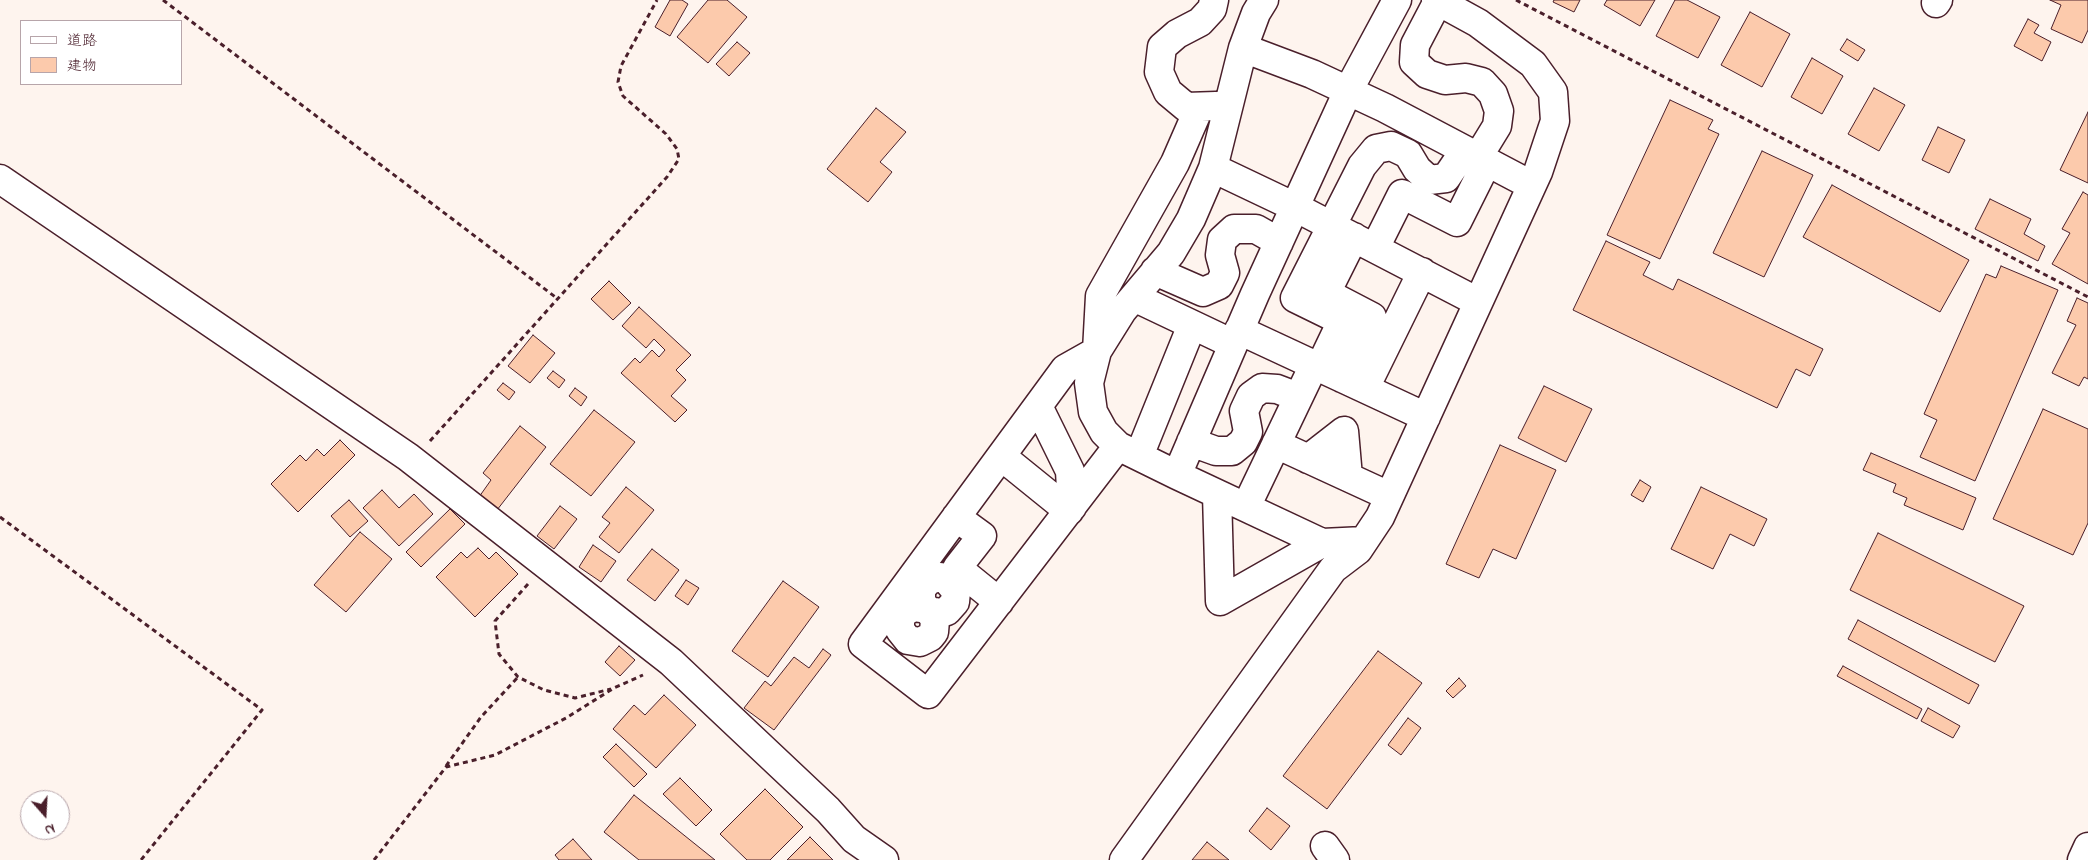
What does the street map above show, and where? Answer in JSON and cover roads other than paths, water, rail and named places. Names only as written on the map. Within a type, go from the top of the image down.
[{"type":"main road","points":[[1214,0],[1212,9],[1200,22],[1177,34],[1162,48],[1159,72],[1168,92],[1186,107],[1199,108],[1229,105]]},
{"type":"main road","points":[[1192,325],[1129,451],[1070,509],[928,694],[863,644],[1066,369],[1097,351],[1134,297],[1171,252],[1191,219],[1213,168],[1243,48],[1256,13],[1264,0]]},
{"type":"main road","points":[[1177,475],[1294,207],[1348,91],[1397,0]]},
{"type":"main road","points":[[1124,860],[1333,569],[1358,550],[1380,517],[1531,185],[1555,121],[1553,92],[1533,64],[1478,23],[1437,0],[1415,45],[1414,62],[1427,74],[1445,80],[1466,78],[1482,82],[1493,94],[1499,111],[1497,126],[1477,156],[1457,222],[1402,194],[1353,237]]},
{"type":"main road","points":[[1243,48],[1348,91],[1531,185]]},
{"type":"main road","points":[[1199,108],[1175,163],[1100,296],[1097,351],[1089,383],[1093,412],[1104,432],[1129,451],[1177,475],[1322,542],[1364,541]]},
{"type":"main road","points":[[1335,375],[1372,317],[1326,293],[1353,237],[1362,166],[1376,148],[1391,146],[1408,154],[1417,169],[1429,180],[1446,178],[1477,156]]},
{"type":"main road","points":[[1213,168],[1294,207],[1478,302]]},
{"type":"main road","points":[[0,179],[413,461],[671,662],[828,810],[852,849],[884,860]]},
{"type":"main road","points":[[1155,271],[1203,292],[1219,285],[1225,273],[1220,255],[1222,240],[1234,229],[1256,229],[1278,242]]},
{"type":"main road","points":[[1246,507],[1298,397],[1335,375],[1422,272]]},
{"type":"main road","points":[[1134,297],[1192,325],[1236,337],[1335,375],[1426,417]]},
{"type":"main road","points":[[1191,442],[1216,451],[1232,451],[1243,442],[1248,432],[1244,411],[1252,396],[1262,388],[1278,389],[1298,397]]},
{"type":"main road","points":[[1038,406],[1070,471],[1070,509]]},
{"type":"main road","points":[[1308,459],[1344,431],[1348,478]]},
{"type":"main road","points":[[1276,444],[1390,496]]},
{"type":"main road","points":[[1001,456],[1070,509]]},
{"type":"main road","points":[[1217,494],[1220,601],[1322,542]]},
{"type":"main road","points":[[956,516],[982,536],[957,568],[999,602]]},
{"type":"main road","points":[[888,663],[905,638],[914,642],[920,642],[930,637],[935,626],[936,609],[980,627]]},
{"type":"main road","points":[[2082,860],[2088,847]]}]
